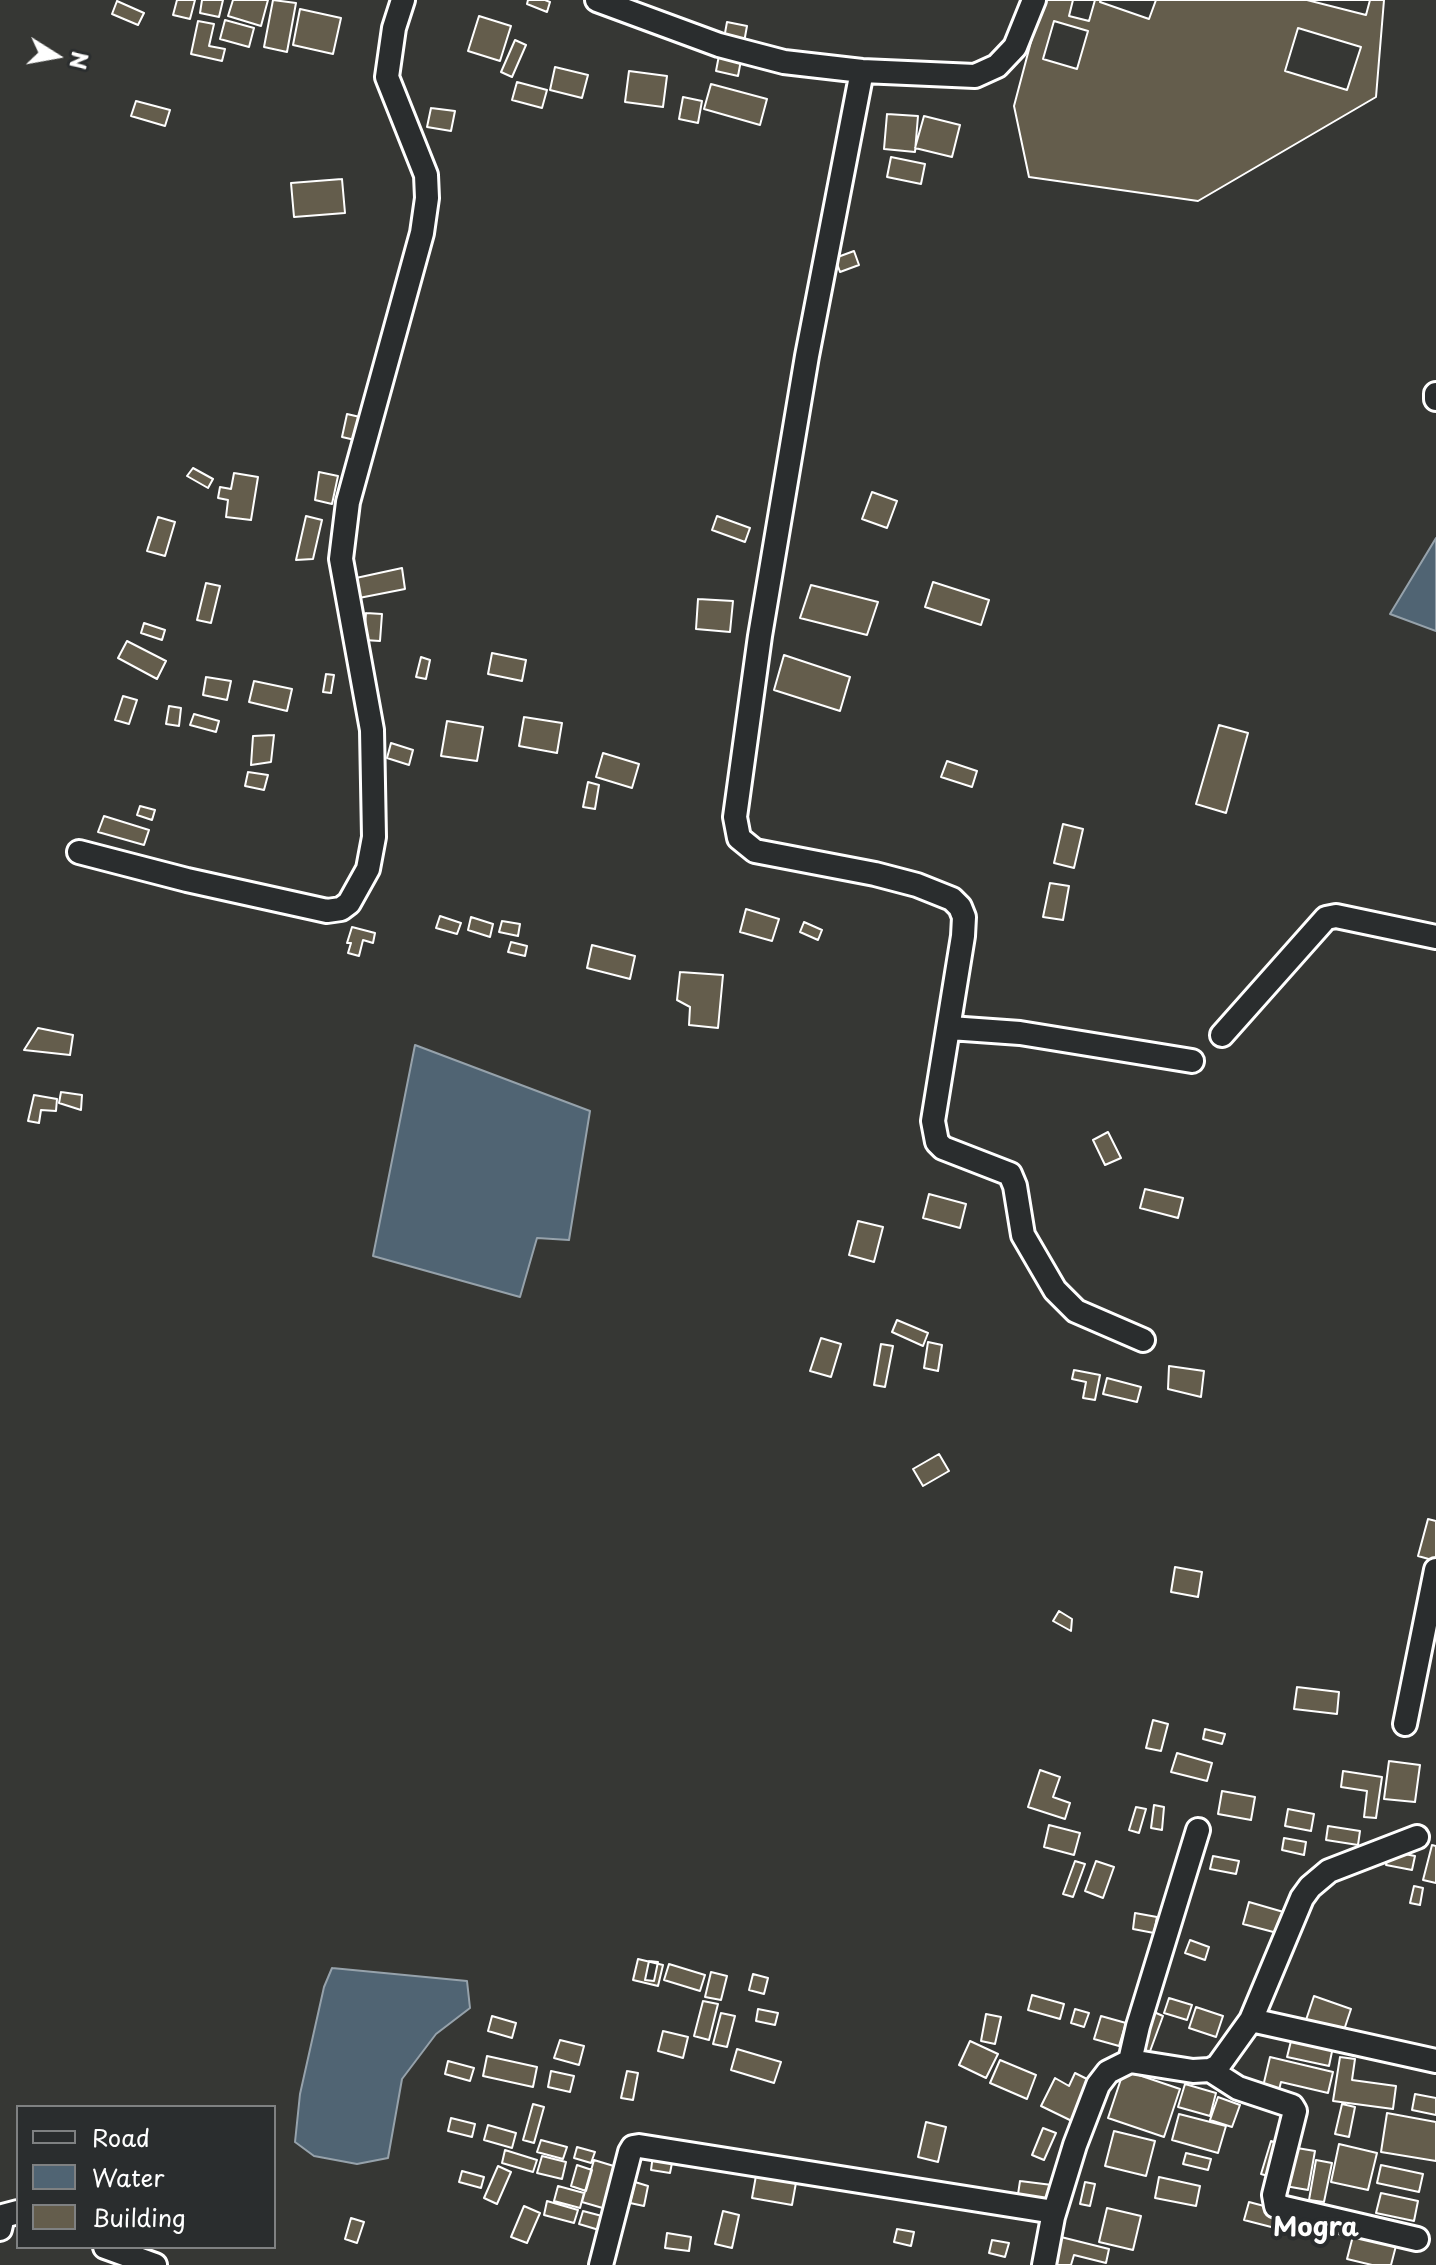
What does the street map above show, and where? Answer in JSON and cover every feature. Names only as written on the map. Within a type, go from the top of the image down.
[{"type":"street","points":[[79,852],[327,911],[341,909],[349,903],[368,869],[374,837],[372,730],[341,559],[348,502],[422,233],[427,198],[426,175],[387,77],[394,28],[403,0]]},
{"type":"street","points":[[597,0],[740,51],[784,62],[862,71],[975,76],[997,66],[1015,47],[1034,0]]},
{"type":"street","points":[[862,71],[807,356],[760,636],[735,817],[739,838],[755,851],[896,879],[952,899],[960,907],[964,917],[950,1028],[933,1121],[937,1142],[943,1148],[1010,1174],[1014,1179],[1023,1235],[1055,1290],[1076,1311],[1143,1340]]},
{"type":"street","points":[[1222,1035],[1326,918],[1336,916],[1436,937]]},
{"type":"street","points":[[950,1028],[1020,1033],[1192,1061]]},
{"type":"street","points":[[1405,1724],[1436,1570]]},
{"type":"street","points":[[1130,2061],[1198,1830]]},
{"type":"street","points":[[1044,2265],[1054,2212],[1075,2145],[1098,2085],[1108,2072],[1130,2061],[1193,2071],[1210,2070],[1225,2059],[1251,2020],[1302,1898],[1310,1887],[1329,1871],[1417,1837]]},
{"type":"street","points":[[1251,2020],[1436,2061]]},
{"type":"street","points":[[1210,2070],[1238,2088],[1292,2106],[1295,2111],[1274,2195],[1276,2206],[1417,2239]]},
{"type":"street","points":[[601,2265],[630,2152],[633,2147],[639,2146],[1054,2212]]},
{"type":"street","points":[[0,2229],[3,2216],[16,2213]]},
{"type":"street","points":[[111,2249],[155,2265]]},
{"type":"water","points":[[1436,538],[1436,631],[1390,614]]},
{"type":"water","points":[[415,1045],[590,1111],[569,1240],[537,1238],[520,1297],[373,1256]]},
{"type":"water","points":[[332,1968],[467,1981],[470,2008],[436,2034],[402,2079],[388,2158],[357,2164],[314,2156],[295,2142],[300,2094],[324,1987]]},
{"type":"building","points":[[177,0],[195,0],[190,19],[173,15]]},
{"type":"building","points":[[202,0],[223,0],[219,17],[200,13]]},
{"type":"building","points":[[233,0],[268,0],[261,26],[228,16]]},
{"type":"building","points":[[273,0],[296,3],[287,52],[264,47]]},
{"type":"building","points":[[528,0],[550,2],[547,12],[527,4]]},
{"type":"building","points":[[1042,0],[1384,0],[1376,97],[1198,201],[1029,177],[1014,106]]},
{"type":"building","points":[[1073,0],[1095,0],[1089,21],[1069,16]]},
{"type":"building","points":[[1101,0],[1156,0],[1149,19]]},
{"type":"building","points":[[1307,0],[1370,0],[1366,15]]},
{"type":"building","points":[[117,1],[144,13],[138,25],[112,14]]},
{"type":"building","points":[[300,9],[341,18],[333,54],[293,45]]},
{"type":"building","points":[[479,16],[511,26],[500,61],[468,51]]},
{"type":"building","points":[[225,20],[254,28],[249,47],[220,39]]},
{"type":"building","points":[[198,21],[214,24],[209,46],[225,49],[222,61],[191,54]]},
{"type":"building","points":[[1054,21],[1088,31],[1077,69],[1043,59]]},
{"type":"building","points":[[727,22],[747,26],[743,48],[723,44]]},
{"type":"building","points":[[1298,28],[1361,47],[1347,90],[1285,71]]},
{"type":"building","points":[[515,40],[526,45],[512,77],[501,72]]},
{"type":"building","points":[[720,50],[742,55],[738,76],[716,71]]},
{"type":"building","points":[[555,67],[588,75],[582,98],[550,90]]},
{"type":"building","points":[[629,71],[667,76],[663,107],[625,102]]},
{"type":"building","points":[[517,82],[547,90],[542,108],[512,100]]},
{"type":"building","points":[[711,84],[767,99],[760,125],[704,109]]},
{"type":"building","points":[[683,97],[702,101],[698,123],[679,119]]},
{"type":"building","points":[[136,101],[170,110],[165,126],[131,116]]},
{"type":"building","points":[[431,108],[455,111],[451,131],[427,127]]},
{"type":"building","points":[[887,114],[918,116],[915,152],[884,149]]},
{"type":"building","points":[[924,116],[960,125],[952,157],[915,148]]},
{"type":"building","points":[[891,157],[925,164],[921,184],[887,177]]},
{"type":"building","points":[[342,179],[345,213],[294,217],[291,183]]},
{"type":"building","points":[[854,251],[859,265],[840,272],[835,258]]},
{"type":"building","points":[[347,414],[360,417],[355,440],[342,437]]},
{"type":"building","points":[[193,468],[213,479],[208,488],[187,476]]},
{"type":"building","points":[[319,472],[338,476],[332,504],[315,500]]},
{"type":"building","points":[[234,473],[258,477],[251,520],[226,517],[228,500],[218,498],[220,487],[231,489]]},
{"type":"building","points":[[872,492],[897,501],[887,528],[862,519]]},
{"type":"building","points":[[306,516],[322,520],[313,559],[296,560]]},
{"type":"building","points":[[717,516],[750,528],[745,542],[712,530]]},
{"type":"building","points":[[158,517],[175,522],[165,556],[147,551]]},
{"type":"building","points":[[402,568],[405,589],[359,598],[356,578]]},
{"type":"building","points":[[933,582],[989,600],[981,625],[925,607]]},
{"type":"building","points":[[206,583],[220,586],[211,623],[197,620]]},
{"type":"building","points":[[811,585],[878,602],[867,635],[800,618]]},
{"type":"building","points":[[698,599],[733,601],[730,632],[696,629]]},
{"type":"building","points":[[366,613],[382,614],[380,641],[364,640]]},
{"type":"building","points":[[144,623],[165,630],[162,640],[141,633]]},
{"type":"building","points":[[127,641],[166,661],[157,679],[118,658]]},
{"type":"building","points":[[492,653],[526,660],[522,681],[488,674]]},
{"type":"building","points":[[784,655],[850,677],[840,711],[774,690]]},
{"type":"building","points":[[421,657],[430,660],[426,679],[416,677]]},
{"type":"building","points":[[326,674],[334,675],[331,693],[323,692]]},
{"type":"building","points":[[206,677],[231,681],[227,700],[203,695]]},
{"type":"building","points":[[254,681],[292,689],[287,711],[249,702]]},
{"type":"building","points":[[123,696],[137,700],[129,724],[115,720]]},
{"type":"building","points":[[169,706],[181,708],[179,726],[166,724]]},
{"type":"building","points":[[194,714],[219,721],[216,732],[190,725]]},
{"type":"building","points":[[524,717],[562,723],[557,753],[519,746]]},
{"type":"building","points":[[447,721],[483,727],[477,761],[441,756]]},
{"type":"building","points":[[1219,725],[1248,733],[1226,813],[1196,804]]},
{"type":"building","points":[[274,735],[271,762],[251,765],[253,736]]},
{"type":"building","points":[[391,743],[413,750],[409,765],[387,758]]},
{"type":"building","points":[[603,753],[639,764],[632,788],[596,777]]},
{"type":"building","points":[[947,761],[977,771],[972,787],[941,777]]},
{"type":"building","points":[[248,772],[268,775],[264,790],[245,786]]},
{"type":"building","points":[[588,782],[599,785],[595,809],[583,807]]},
{"type":"building","points":[[140,806],[155,810],[152,820],[137,815]]},
{"type":"building","points":[[104,816],[149,830],[144,845],[98,832]]},
{"type":"building","points":[[1063,824],[1083,829],[1074,868],[1054,863]]},
{"type":"building","points":[[1050,883],[1069,886],[1063,920],[1043,917]]},
{"type":"building","points":[[746,909],[779,919],[772,941],[740,932]]},
{"type":"building","points":[[440,916],[461,923],[457,934],[436,928]]},
{"type":"building","points":[[471,917],[493,924],[490,937],[468,930]]},
{"type":"building","points":[[502,921],[520,924],[518,936],[499,932]]},
{"type":"building","points":[[804,922],[822,930],[818,940],[800,932]]},
{"type":"building","points":[[352,927],[375,933],[373,943],[363,940],[359,956],[348,953],[351,943],[347,943]]},
{"type":"building","points":[[511,942],[527,946],[525,956],[508,952]]},
{"type":"building","points":[[592,945],[635,956],[630,979],[587,968]]},
{"type":"building","points":[[680,972],[723,975],[718,1028],[689,1025],[690,1007],[677,1000]]},
{"type":"building","points":[[38,1028],[73,1035],[70,1055],[24,1050]]},
{"type":"building","points":[[61,1092],[82,1095],[81,1110],[59,1103]]},
{"type":"building","points":[[34,1095],[57,1099],[56,1111],[41,1110],[39,1123],[28,1121]]},
{"type":"building","points":[[1108,1132],[1121,1158],[1105,1165],[1093,1140]]},
{"type":"building","points":[[1145,1189],[1183,1198],[1178,1218],[1140,1208]]},
{"type":"building","points":[[929,1194],[966,1204],[960,1228],[923,1218]]},
{"type":"building","points":[[858,1221],[883,1227],[874,1262],[849,1255]]},
{"type":"building","points":[[897,1320],[928,1333],[923,1346],[892,1332]]},
{"type":"building","points":[[821,1338],[841,1344],[831,1377],[810,1371]]},
{"type":"building","points":[[928,1342],[942,1345],[938,1371],[924,1368]]},
{"type":"building","points":[[881,1344],[893,1346],[885,1387],[874,1385]]},
{"type":"building","points":[[1169,1366],[1204,1371],[1201,1397],[1168,1389]]},
{"type":"building","points":[[1074,1370],[1100,1375],[1095,1400],[1083,1398],[1086,1382],[1072,1379]]},
{"type":"building","points":[[1107,1378],[1141,1387],[1137,1402],[1103,1394]]},
{"type":"building","points":[[939,1454],[949,1471],[923,1486],[913,1469]]},
{"type":"building","points":[[1428,1519],[1436,1521],[1436,1561],[1418,1556]]},
{"type":"building","points":[[1175,1567],[1202,1572],[1198,1597],[1171,1592]]},
{"type":"building","points":[[1059,1611],[1072,1619],[1071,1631],[1053,1621]]},
{"type":"building","points":[[1297,1687],[1339,1692],[1337,1714],[1294,1709]]},
{"type":"building","points":[[1153,1720],[1168,1724],[1161,1751],[1146,1748]]},
{"type":"building","points":[[1205,1729],[1225,1734],[1222,1744],[1203,1739]]},
{"type":"building","points":[[1177,1753],[1212,1763],[1207,1781],[1171,1772]]},
{"type":"building","points":[[1389,1761],[1420,1765],[1415,1802],[1384,1799]]},
{"type":"building","points":[[1040,1770],[1060,1777],[1053,1797],[1070,1803],[1065,1819],[1028,1807]]},
{"type":"building","points":[[1343,1771],[1382,1777],[1376,1818],[1364,1817],[1367,1791],[1341,1787]]},
{"type":"building","points":[[1222,1791],[1255,1797],[1251,1820],[1218,1814]]},
{"type":"building","points":[[1154,1805],[1164,1807],[1162,1830],[1151,1828]]},
{"type":"building","points":[[1136,1807],[1146,1809],[1139,1833],[1129,1830]]},
{"type":"building","points":[[1288,1809],[1314,1814],[1311,1831],[1285,1826]]},
{"type":"building","points":[[1049,1825],[1080,1833],[1074,1855],[1044,1847]]},
{"type":"building","points":[[1328,1826],[1360,1831],[1358,1845],[1326,1840]]},
{"type":"building","points":[[1284,1838],[1306,1842],[1304,1855],[1282,1850]]},
{"type":"building","points":[[1432,1845],[1436,1846],[1436,1883],[1423,1880]]},
{"type":"building","points":[[1389,1851],[1415,1856],[1412,1870],[1386,1865]]},
{"type":"building","points":[[1213,1856],[1239,1861],[1236,1874],[1210,1869]]},
{"type":"building","points":[[1075,1861],[1085,1864],[1073,1897],[1063,1894]]},
{"type":"building","points":[[1096,1861],[1114,1867],[1103,1898],[1085,1891]]},
{"type":"building","points":[[1414,1886],[1423,1888],[1420,1905],[1410,1903]]},
{"type":"building","points":[[1249,1902],[1287,1913],[1281,1934],[1243,1924]]},
{"type":"building","points":[[1135,1913],[1157,1917],[1154,1933],[1133,1929]]},
{"type":"building","points":[[1190,1940],[1209,1947],[1205,1960],[1185,1953]]},
{"type":"building","points":[[638,1959],[663,1965],[658,1986],[633,1980]]},
{"type":"building","points":[[649,1961],[658,1962],[654,1981],[645,1980]]},
{"type":"building","points":[[669,1964],[705,1975],[700,1991],[664,1980]]},
{"type":"building","points":[[711,1972],[727,1976],[721,2000],[705,1997]]},
{"type":"building","points":[[753,1974],[768,1978],[764,1994],[749,1990]]},
{"type":"building","points":[[1032,1995],[1064,2004],[1060,2019],[1028,2010]]},
{"type":"building","points":[[1314,1996],[1351,2009],[1343,2033],[1306,2020]]},
{"type":"building","points":[[1169,1998],[1192,2005],[1187,2020],[1164,2013]]},
{"type":"building","points":[[703,2001],[718,2004],[709,2040],[694,2036]]},
{"type":"building","points":[[1196,2007],[1223,2016],[1216,2037],[1189,2028]]},
{"type":"building","points":[[758,2009],[778,2013],[775,2025],[756,2021]]},
{"type":"building","points":[[1075,2009],[1089,2013],[1084,2027],[1071,2023]]},
{"type":"building","points":[[1154,2012],[1163,2016],[1149,2054],[1139,2050]]},
{"type":"building","points":[[721,2013],[735,2016],[727,2047],[713,2044]]},
{"type":"building","points":[[986,2014],[1001,2017],[995,2044],[981,2041]]},
{"type":"building","points":[[492,2016],[516,2023],[512,2038],[488,2031]]},
{"type":"building","points":[[1101,2016],[1126,2023],[1119,2046],[1094,2039]]},
{"type":"building","points":[[663,2031],[688,2037],[683,2058],[658,2051]]},
{"type":"building","points":[[1293,2033],[1334,2042],[1329,2066],[1287,2057]]},
{"type":"building","points":[[560,2040],[584,2046],[579,2065],[554,2058]]},
{"type":"building","points":[[970,2041],[998,2054],[986,2078],[959,2065]]},
{"type":"building","points":[[737,2049],[781,2062],[774,2083],[731,2070]]},
{"type":"building","points":[[487,2056],[537,2067],[533,2087],[483,2076]]},
{"type":"building","points":[[1270,2057],[1333,2072],[1328,2093],[1281,2082],[1278,2094],[1262,2091]]},
{"type":"building","points":[[1340,2057],[1355,2059],[1352,2080],[1396,2086],[1393,2109],[1333,2101]]},
{"type":"building","points":[[1000,2060],[1036,2075],[1027,2099],[990,2083]]},
{"type":"building","points":[[448,2061],[474,2068],[470,2081],[445,2074]]},
{"type":"building","points":[[1124,2070],[1180,2089],[1164,2137],[1108,2118]]},
{"type":"building","points":[[551,2071],[574,2076],[570,2092],[548,2087]]},
{"type":"building","points":[[627,2071],[638,2073],[633,2100],[621,2098]]},
{"type":"building","points":[[1075,2073],[1097,2084],[1078,2124],[1041,2106],[1055,2078],[1069,2086]]},
{"type":"building","points":[[1185,2084],[1216,2093],[1210,2116],[1178,2107]]},
{"type":"building","points":[[1415,2094],[1436,2098],[1436,2115],[1412,2110]]},
{"type":"building","points":[[1218,2097],[1240,2105],[1232,2127],[1210,2120]]},
{"type":"building","points":[[533,2104],[544,2107],[534,2143],[523,2140]]},
{"type":"building","points":[[1342,2104],[1355,2107],[1349,2137],[1335,2134]]},
{"type":"building","points":[[1387,2113],[1436,2122],[1436,2161],[1381,2152]]},
{"type":"building","points":[[1179,2114],[1226,2126],[1218,2153],[1172,2140]]},
{"type":"building","points":[[451,2118],[475,2124],[472,2137],[448,2131]]},
{"type":"building","points":[[926,2122],[946,2127],[938,2162],[918,2157]]},
{"type":"building","points":[[488,2125],[516,2133],[512,2148],[484,2140]]},
{"type":"building","points":[[1043,2128],[1056,2133],[1044,2160],[1032,2155]]},
{"type":"building","points":[[1114,2131],[1155,2141],[1146,2176],[1105,2166]]},
{"type":"building","points":[[541,2140],[567,2147],[563,2159],[537,2152]]},
{"type":"building","points":[[1271,2141],[1285,2146],[1275,2178],[1261,2174]]},
{"type":"building","points":[[1339,2144],[1377,2153],[1368,2190],[1331,2182]]},
{"type":"building","points":[[577,2147],[595,2152],[591,2163],[574,2158]]},
{"type":"building","points":[[1291,2147],[1315,2151],[1308,2190],[1285,2186]]},
{"type":"building","points":[[505,2150],[537,2160],[533,2172],[502,2163]]},
{"type":"building","points":[[1186,2153],[1211,2159],[1208,2170],[1183,2164]]},
{"type":"building","points":[[653,2155],[673,2158],[670,2173],[651,2170]]},
{"type":"building","points":[[542,2156],[566,2162],[562,2179],[537,2173]]},
{"type":"building","points":[[594,2160],[617,2167],[606,2209],[582,2202]]},
{"type":"building","points":[[1316,2160],[1332,2163],[1324,2202],[1309,2200]]},
{"type":"building","points":[[577,2165],[592,2170],[586,2191],[571,2186]]},
{"type":"building","points":[[1381,2165],[1423,2174],[1419,2192],[1377,2183]]},
{"type":"building","points":[[498,2166],[511,2172],[497,2204],[484,2198]]},
{"type":"building","points":[[757,2170],[797,2177],[792,2205],[752,2198]]},
{"type":"building","points":[[462,2171],[484,2177],[481,2188],[459,2182]]},
{"type":"building","points":[[1159,2177],[1200,2186],[1196,2206],[1155,2198]]},
{"type":"building","points":[[1020,2181],[1052,2185],[1049,2206],[1017,2201]]},
{"type":"building","points":[[635,2182],[648,2186],[644,2206],[630,2203]]},
{"type":"building","points":[[1085,2182],[1095,2184],[1090,2206],[1080,2204]]},
{"type":"building","points":[[558,2186],[584,2193],[580,2208],[554,2201]]},
{"type":"building","points":[[1381,2193],[1418,2201],[1414,2221],[1376,2213]]},
{"type":"building","points":[[547,2201],[578,2210],[574,2223],[544,2215]]},
{"type":"building","points":[[1249,2202],[1283,2211],[1279,2229],[1244,2220]]},
{"type":"building","points":[[524,2206],[540,2213],[527,2243],[511,2237]]},
{"type":"building","points":[[1107,2208],[1141,2216],[1133,2250],[1099,2242]]},
{"type":"building","points":[[583,2211],[602,2216],[599,2230],[579,2224]]},
{"type":"building","points":[[723,2211],[739,2215],[732,2248],[715,2244]]},
{"type":"building","points":[[351,2218],[364,2222],[357,2243],[345,2239]]},
{"type":"building","points":[[897,2229],[914,2232],[911,2246],[894,2242]]},
{"type":"building","points":[[1354,2232],[1397,2242],[1391,2265],[1372,2265],[1347,2259]]},
{"type":"building","points":[[667,2233],[691,2237],[689,2251],[665,2248]]},
{"type":"building","points":[[1053,2235],[1109,2249],[1106,2263],[1074,2255],[1071,2265],[1051,2265]]},
{"type":"building","points":[[992,2240],[1009,2243],[1005,2257],[989,2253]]},
{"type":"district","name":"Mogra","points":[[1316,2229]]}]
